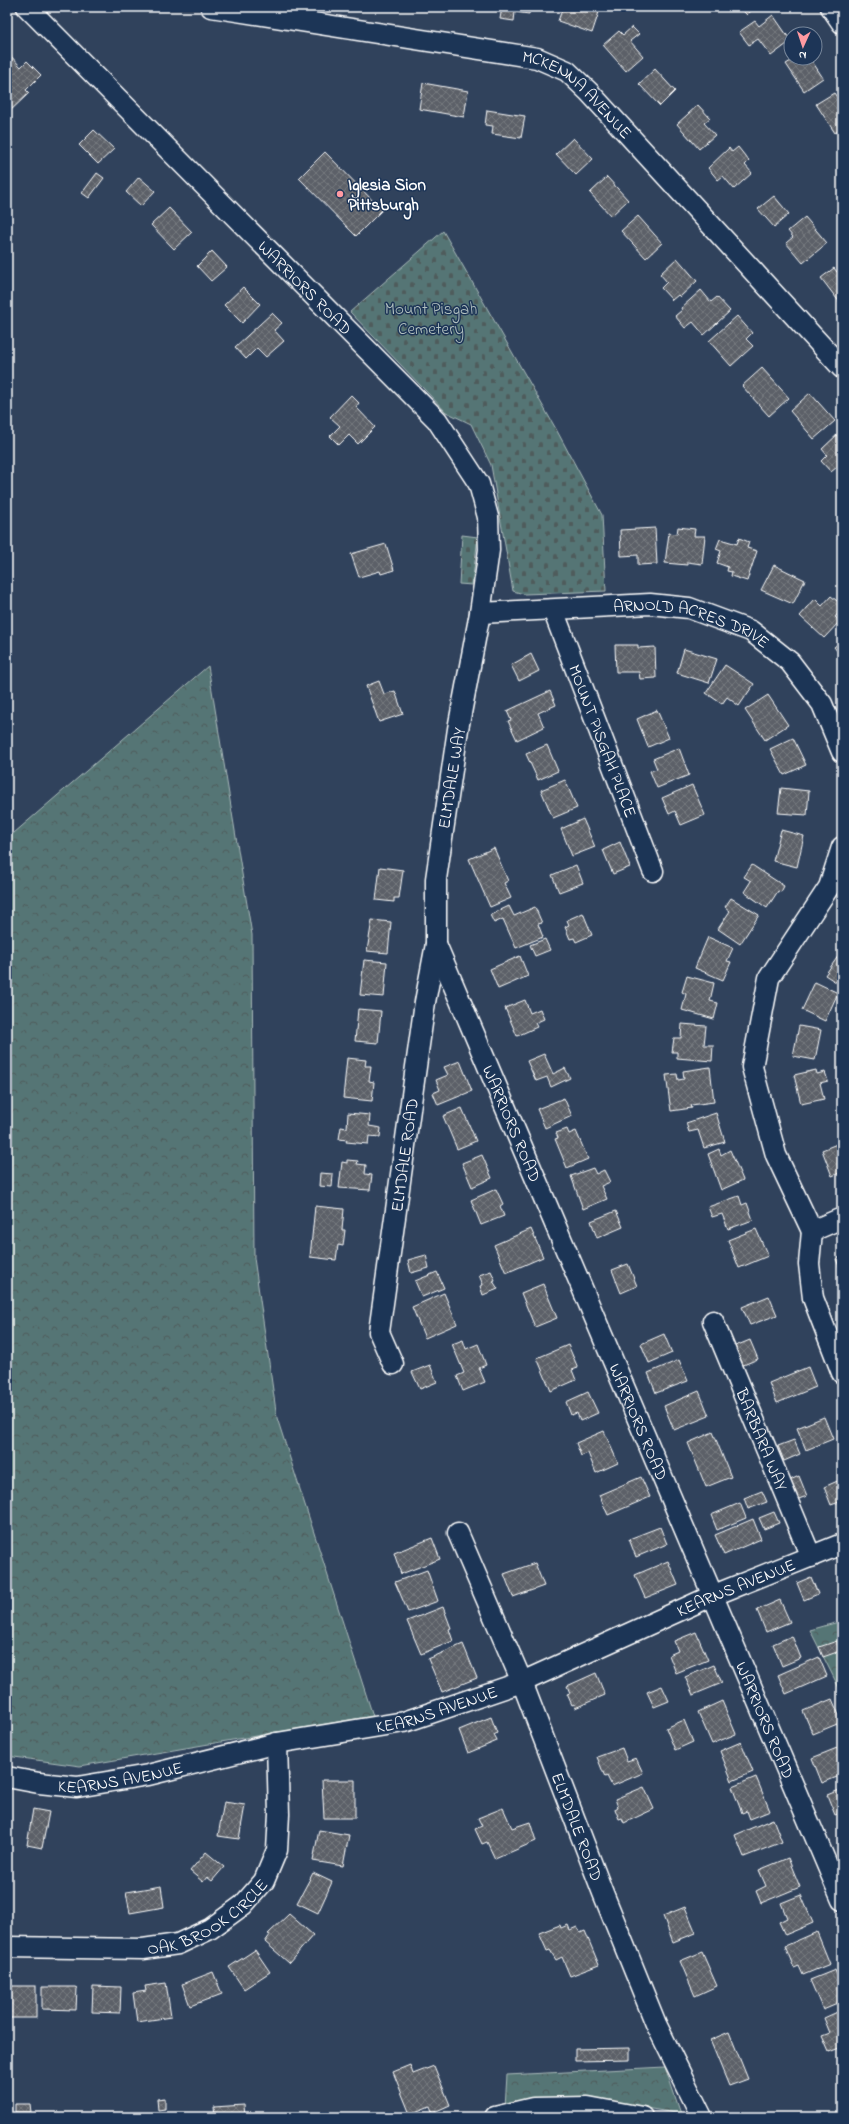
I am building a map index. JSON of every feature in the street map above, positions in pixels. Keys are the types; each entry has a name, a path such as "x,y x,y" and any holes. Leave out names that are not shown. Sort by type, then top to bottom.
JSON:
{"street":[{"name":"WARRIORS ROAD","path":"27,7 437,420 479,484 488,517 489,550 480,613"},
{"name":"MCKENNA AVENUE","path":"211,7 537,58 567,71 594,98 842,368"},
{"path":"831,7 842,23"},
{"name":"ARNOLD ACRES DRIVE","path":"480,613 650,604 689,608 751,631 790,662 822,704 842,752"},
{"name":"MOUNT PISGAH PLACE","path":"553,610 653,871"},
{"name":"ELMDALE WAY","path":"436,944 436,879 458,729 480,613"},
{"path":"842,847 829,887 769,978 752,1067 776,1155 812,1231 809,1264 813,1298 842,1373"},
{"name":"WARRIORS ROAD","path":"436,944 714,1595 842,1900"},
{"name":"ELMDALE ROAD","path":"393,1364 379,1332 425,1002 436,944"},
{"path":"812,1231 842,1218"},
{"name":"BARBARA WAY","path":"713,1321 811,1557"},
{"name":"ELMDALE ROAD","path":"458,1533 522,1682 603,1893 656,2024 702,2117"},
{"name":"KEARNS AVENUE","path":"7,1777 39,1783 77,1787 148,1775 278,1743 404,1722 522,1682 714,1595 842,1544"},
{"name":"OAK BROOK CIRCLE","path":"7,1947 143,1949 178,1944 210,1929 243,1905 264,1882 277,1850 279,1814 278,1743"},
{"path":"495,2117 534,2108 588,2107 642,2117"}],"green space":[{"name":"Mount Pisgah Cemetery","path":"443,231 556,429 602,515 606,591 524,594 513,591 491,465 471,424 446,412 350,312"},
{"path":"462,535 478,537 472,585 459,584"},
{"path":"208,666 252,935 254,1258 277,1418 373,1716 80,1766 7,1756 7,839"},
{"path":"842,1621 842,1694 810,1630"},
{"path":"665,2067 681,2114 587,2098 505,2107 507,2075"}],"building":[{"path":"502,7 530,7 529,14 515,12 514,21 500,19"},
{"path":"563,7 583,7 599,12 592,33 558,21"},
{"path":"739,7 755,7 747,15"},
{"path":"773,15 783,29 783,47 771,56 758,39 749,45 739,32 755,21 759,26"},
{"path":"632,27 639,34 630,41 643,56 626,71 603,45 619,31 623,35"},
{"path":"7,52 21,67 27,61 41,75 26,90 29,93 7,114"},
{"path":"787,66 815,66 823,78 804,91"},
{"path":"655,69 675,91 660,106 639,84"},
{"path":"423,83 468,91 464,117 419,109"},
{"path":"834,93 842,104 842,129 835,133 816,104"},
{"path":"698,105 710,118 704,123 715,135 699,149 677,124"},
{"path":"487,110 525,116 521,138 492,134 493,126 485,125"},
{"path":"94,130 114,149 98,164 79,145"},
{"path":"573,138 593,159 576,175 556,154"},
{"path":"738,147 749,161 745,165 752,173 734,189 723,176 718,180 708,168 729,148 732,152"},
{"name":"Iglesia Sion Pittsburgh","path":"325,152 382,210 356,236 299,178"},
{"path":"97,173 104,178 89,198 82,193"},
{"path":"139,177 155,191 141,206 126,192"},
{"path":"607,177 628,200 611,216 590,193"},
{"path":"774,196 789,214 774,227 758,209"},
{"path":"169,208 192,232 174,249 151,225"},
{"path":"638,216 662,243 646,258 621,231"},
{"path":"805,217 827,243 803,263 786,243 793,237 788,231"},
{"path":"212,251 227,267 211,281 197,266"},
{"path":"677,258 697,281 680,297 678,295 672,300 661,288 667,282 660,274"},
{"path":"834,268 837,272 840,270 842,272 842,302 840,303 821,278"},
{"path":"243,287 260,304 242,323 224,305"},
{"path":"701,290 711,302 717,297 730,311 704,335 693,322 685,328 675,316 682,310 681,308"},
{"path":"272,313 282,323 274,330 284,341 266,357 257,348 246,359 235,347"},
{"path":"737,316 752,333 746,339 753,346 731,366 709,341"},
{"path":"762,368 789,398 769,416 742,386"},
{"path":"810,393 835,421 814,439 790,411"},
{"path":"351,395 359,403 356,407 375,427 358,444 349,435 339,445 330,436 340,426 330,417"},
{"path":"840,432 842,435 842,472 837,467 831,472 821,461 827,455 822,449"},
{"path":"678,527 695,529 694,536 705,536 702,564 687,562 687,565 665,563 669,533 677,534"},
{"path":"655,528 657,564 638,565 638,555 621,556 620,530"},
{"path":"739,538 749,542 747,548 757,551 747,581 731,576 732,572 727,571 728,567 717,563 721,551 716,549 720,539 737,544"},
{"path":"386,544 394,570 381,574 380,571 359,577 351,554"},
{"path":"774,565 805,580 793,604 761,590"},
{"path":"831,596 842,605 842,609 835,617 840,621 824,638 800,616 815,599 822,606"},
{"path":"842,641 842,657 834,647"},
{"path":"615,645 638,645 638,648 655,647 656,678 640,679 639,672 616,672"},
{"path":"684,649 717,659 709,683 677,673"},
{"path":"531,654 539,671 519,681 511,665"},
{"path":"725,665 754,684 739,706 727,697 722,704 706,693"},
{"path":"379,681 384,694 395,691 403,714 379,722 366,686"},
{"path":"550,691 556,705 538,713 544,727 517,740 508,721 511,720 507,711"},
{"path":"768,695 788,725 765,740 745,710"},
{"path":"657,710 669,738 648,747 637,719"},
{"path":"793,738 806,765 784,775 770,749"},
{"path":"547,745 558,771 538,780 526,754"},
{"path":"679,748 689,775 657,788 650,771 657,769 653,759"},
{"path":"565,780 577,808 553,818 541,790"},
{"path":"692,785 705,815 681,825 675,811 669,814 662,798"},
{"path":"781,788 809,791 807,815 778,813"},
{"path":"583,819 595,847 572,856 561,829"},
{"path":"781,830 804,836 797,867 773,861"},
{"path":"620,842 630,867 613,874 603,850"},
{"path":"494,848 508,881 504,883 511,898 490,907 469,859"},
{"path":"576,865 583,883 559,892 552,875"},
{"path":"752,865 784,886 781,892 778,891 767,908 744,892 751,881 744,877"},
{"path":"380,867 403,870 399,898 394,898 394,902 376,900"},
{"path":"731,898 759,915 740,944 718,929 730,911 725,907"},
{"path":"509,906 514,916 535,907 542,923 538,924 543,937 516,948 503,919 494,923 490,915"},
{"path":"583,913 592,935 576,942 574,938 570,939 565,927 569,925 567,920"},
{"path":"372,920 391,922 388,953 367,951"},
{"path":"708,937 733,948 727,961 731,962 723,980 695,968"},
{"path":"545,939 550,950 535,956 530,945"},
{"path":"841,952 842,953 842,986 825,975"},
{"path":"520,956 528,976 498,989 490,969"},
{"path":"364,960 387,962 384,997 360,995"},
{"path":"687,976 714,983 710,1001 718,1003 714,1019 682,1010 686,994 682,992"},
{"path":"815,982 838,993 825,1021 802,1010"},
{"path":"525,1000 530,1013 540,1009 544,1019 535,1023 537,1027 517,1036 505,1008"},
{"path":"358,1009 381,1011 378,1043 355,1041"},
{"path":"682,1024 706,1026 704,1045 713,1045 712,1061 677,1058 677,1052 672,1052 674,1038 681,1038"},
{"path":"799,1026 821,1030 815,1060 793,1056"},
{"path":"544,1054 553,1074 565,1068 570,1078 551,1087 547,1077 536,1081 527,1061"},
{"path":"347,1058 366,1060 365,1066 371,1066 369,1081 374,1082 372,1101 343,1098"},
{"path":"460,1061 472,1091 438,1105 433,1093 440,1090 436,1080 448,1075 444,1067"},
{"path":"710,1067 714,1102 691,1105 692,1108 671,1111 666,1075 677,1074 678,1080 684,1079 683,1071"},
{"path":"816,1070 817,1074 825,1072 828,1081 820,1083 824,1099 801,1104 794,1075"},
{"path":"564,1098 572,1116 545,1128 537,1109"},
{"path":"462,1108 476,1141 457,1149 443,1116"},
{"path":"348,1113 370,1115 369,1126 381,1128 380,1137 369,1136 368,1144 346,1142 347,1140 339,1139 341,1127 347,1128"},
{"path":"716,1113 725,1142 704,1148 698,1130 689,1132 686,1123"},
{"path":"567,1129 569,1134 576,1131 588,1159 567,1168 555,1139 558,1138 556,1133"},
{"path":"842,1142 842,1172 832,1176 822,1150"},
{"path":"719,1149 721,1155 730,1150 743,1180 721,1190 708,1154"},
{"path":"482,1155 492,1178 472,1187 462,1163"},
{"path":"347,1160 358,1161 357,1164 366,1165 365,1174 372,1175 370,1190 339,1188 342,1162 347,1163"},
{"path":"593,1168 596,1174 604,1170 610,1182 601,1186 607,1199 583,1209 571,1176"},
{"path":"320,1173 333,1174 332,1187 319,1186"},
{"path":"496,1189 503,1204 500,1206 504,1216 481,1225 471,1200"},
{"path":"739,1196 742,1205 747,1203 753,1220 728,1229 722,1214 712,1217 708,1207"},
{"path":"315,1206 344,1209 342,1230 345,1230 343,1246 338,1245 336,1260 310,1257"},
{"path":"616,1211 623,1227 597,1238 591,1221"},
{"path":"531,1229 543,1257 506,1273 494,1245"},
{"path":"756,1229 768,1256 739,1268 728,1240"},
{"path":"426,1255 429,1268 411,1273 408,1260"},
{"path":"842,1256 842,1274 836,1259"},
{"path":"628,1264 637,1286 621,1293 612,1270"},
{"path":"491,1271 495,1280 493,1281 498,1289 483,1295 480,1286 483,1285 479,1275"},
{"path":"437,1272 444,1288 422,1297 415,1281"},
{"path":"543,1284 557,1318 535,1327 521,1293"},
{"path":"444,1293 457,1324 425,1338 412,1307"},
{"path":"769,1296 777,1315 750,1325 742,1307"},
{"path":"664,1334 672,1353 649,1363 641,1344"},
{"path":"463,1340 466,1349 478,1344 486,1365 479,1368 485,1382 463,1391 457,1376 464,1373 452,1344"},
{"path":"750,1340 758,1359 741,1366 733,1347"},
{"path":"568,1345 578,1368 572,1370 576,1380 551,1391 537,1358"},
{"path":"679,1360 688,1381 656,1393 648,1373"},
{"path":"430,1365 437,1382 420,1389 412,1372"},
{"path":"808,1367 816,1387 777,1403 769,1383"},
{"path":"699,1391 709,1416 674,1430 664,1406"},
{"path":"588,1392 598,1413 580,1421 577,1413 571,1415 566,1402"},
{"path":"824,1417 833,1439 806,1450 797,1428"},
{"path":"604,1431 618,1463 596,1473 588,1453 581,1456 576,1443"},
{"path":"713,1432 731,1477 706,1487 688,1443"},
{"path":"794,1440 800,1454 784,1461 778,1446"},
{"path":"799,1476 807,1496 796,1500 788,1481"},
{"path":"641,1477 650,1497 608,1515 599,1495"},
{"path":"842,1479 842,1501 831,1505 824,1487"},
{"path":"762,1491 767,1502 748,1509 744,1498"},
{"path":"740,1503 746,1518 717,1530 711,1515"},
{"path":"774,1512 779,1523 764,1529 759,1518"},
{"path":"753,1519 761,1539 724,1555 715,1535"},
{"path":"660,1527 667,1544 636,1557 629,1539"},
{"path":"432,1538 440,1559 401,1574 394,1553"},
{"path":"668,1561 678,1585 645,1598 635,1575"},
{"path":"535,1563 544,1586 513,1597 504,1574"},
{"path":"427,1570 438,1601 408,1612 395,1582"},
{"path":"811,1577 818,1594 804,1600 797,1583"},
{"path":"780,1600 790,1622 766,1632 757,1610"},
{"path":"443,1607 451,1628 449,1629 453,1641 421,1654 407,1621"},
{"path":"696,1632 708,1660 676,1673 669,1655 678,1651 674,1641"},
{"path":"792,1636 801,1658 782,1666 773,1644"},
{"path":"837,1641 840,1651 823,1657 819,1647"},
{"path":"463,1644 477,1678 442,1692 428,1659"},
{"path":"819,1657 827,1676 786,1694 778,1675"},
{"path":"714,1665 722,1683 693,1695 685,1677"},
{"path":"596,1673 605,1695 575,1708 567,1694 570,1693 567,1686"},
{"path":"662,1686 669,1701 654,1707 647,1692"},
{"path":"832,1699 842,1722 813,1734 803,1711"},
{"path":"722,1701 736,1734 712,1744 698,1712"},
{"path":"491,1717 497,1733 494,1735 497,1741 468,1753 459,1730"},
{"path":"684,1720 693,1742 675,1750 666,1728"},
{"path":"741,1742 753,1772 732,1781 720,1751"},
{"path":"842,1746 842,1775 822,1783 812,1758"},
{"path":"622,1748 627,1761 636,1758 643,1773 612,1786 607,1776 605,1777 597,1757"},
{"path":"756,1777 770,1811 750,1819 747,1811 742,1813 732,1787"},
{"path":"322,1780 355,1780 355,1818 324,1818"},
{"path":"644,1787 654,1809 624,1823 622,1818 619,1819 615,1809 618,1807 615,1799"},
{"path":"842,1789 842,1812 835,1815 827,1795"},
{"path":"224,1802 245,1805 239,1839 218,1836"},
{"path":"503,1808 512,1828 530,1822 536,1841 495,1859 487,1842 482,1844 475,1829 482,1826 478,1818"},
{"path":"33,1809 49,1812 42,1848 27,1845"},
{"path":"773,1819 782,1842 744,1857 735,1835"},
{"path":"319,1830 349,1835 343,1866 313,1861"},
{"path":"206,1852 224,1867 212,1881 207,1877 203,1882 190,1871"},
{"path":"788,1858 800,1887 761,1903 756,1891 766,1886 759,1870"},
{"path":"313,1873 332,1882 318,1913 297,1903"},
{"path":"161,1886 164,1907 130,1913 126,1892"},
{"path":"801,1895 813,1923 785,1935 779,1922 787,1918 781,1903"},
{"path":"685,1907 696,1933 673,1942 663,1916"},
{"path":"289,1914 313,1935 289,1963 265,1942 270,1935 268,1934"},
{"path":"560,1925 561,1928 568,1925 570,1930 577,1927 580,1933 585,1931 599,1965 570,1976 562,1957 556,1960 550,1950 547,1951 539,1933"},
{"path":"817,1932 830,1964 803,1975 799,1966 794,1968 785,1946"},
{"path":"255,1950 270,1972 244,1989 229,1967"},
{"path":"702,1952 717,1986 695,1996 680,1961"},
{"path":"835,1970 842,1987 842,2002 823,2010 810,1980"},
{"path":"213,1972 222,1994 190,2006 182,1984"},
{"path":"166,1983 171,2017 137,2022 133,1993 146,1991 145,1986"},
{"path":"7,1986 36,1986 36,2018 7,2018"},
{"path":"93,1986 121,1987 120,2013 92,2012"},
{"path":"42,1987 77,1988 76,2010 42,2009"},
{"path":"842,2010 842,2047 829,2052 822,2036 830,2033 824,2018"},
{"path":"729,2032 748,2079 729,2086 710,2040"},
{"path":"630,2048 630,2060 575,2061 575,2049"},
{"path":"410,2065 413,2074 434,2066 450,2105 432,2113 430,2106 410,2114 393,2072"},
{"path":"165,2098 165,2109 158,2110 157,2099"},
{"path":"15,2104 30,2104 31,2112 15,2112"},
{"path":"244,2105 245,2117 215,2117 214,2107"}],"place":[{"name":"Iglesia Sion Pittsburgh","path":"340,194"}]}
